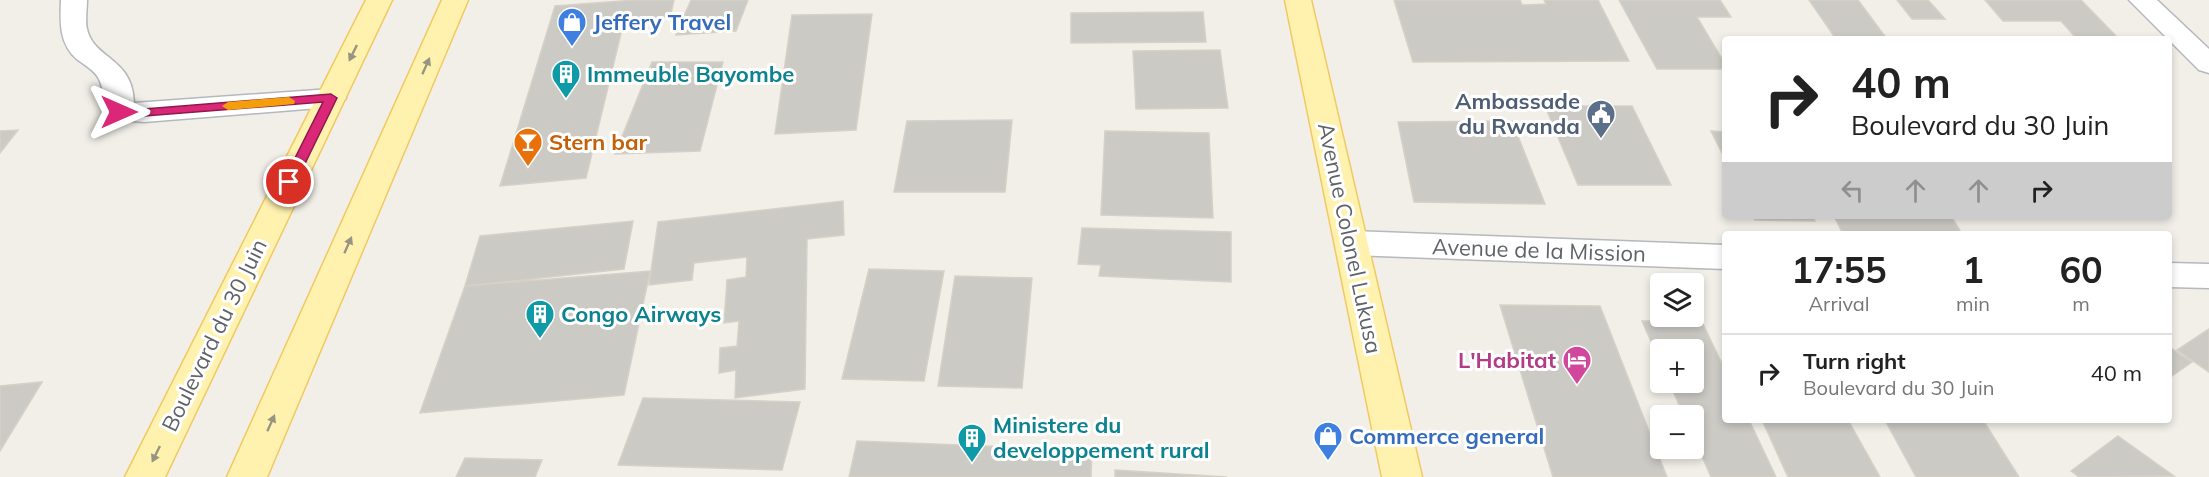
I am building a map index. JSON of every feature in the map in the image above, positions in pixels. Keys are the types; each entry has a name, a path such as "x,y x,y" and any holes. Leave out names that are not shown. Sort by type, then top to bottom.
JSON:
{"main road":[{"name":"Boulevard du 30 Juin","path":"145,477 379,0"},
{"path":"247,477 455,0"},
{"name":"Avenue Colonel Lukusa","path":"1298,0 1402,477"}],"street":[{"path":"74,0 73,29 84,51 110,71 119,92 119,112 331,98"},
{"path":"2142,0 2209,64"},
{"name":"Avenue de la Mission","path":"1352,243 1722,257"},
{"path":"2172,274 2209,276"}],"building":[{"name":"Immeuble Bayombe","path":"635,0 674,0 670,18 624,21 586,178 500,186 555,6"},
{"path":"691,0 748,0 736,31 676,35"},
{"path":"1394,0 1520,0 1522,5 1546,4 1544,0 1598,0 1629,61 1413,62"},
{"path":"1619,0 1720,0 1731,17 1697,17 1722,59 1722,69 1657,69"},
{"path":"1809,0 1858,0 1885,36 1834,36"},
{"path":"1897,0 1928,0 1945,19 1912,19"},
{"path":"1985,0 2081,0 2116,36 2074,36 2061,21 2003,21"},
{"path":"1203,12 1206,42 1071,43 1071,13"},
{"path":"872,14 856,130 775,134 792,15"},
{"path":"1220,50 1228,108 1136,109 1133,51"},
{"path":"652,62 723,62 700,151 615,154"},
{"path":"1545,106 1632,106 1671,185 1578,185"},
{"path":"1012,120 1005,192 894,192 907,121"},
{"path":"1512,121 1545,204 1414,202 1398,122"},
{"path":"18,130 0,153 0,131"},
{"path":"1105,131 1209,133 1213,218 1101,215"},
{"path":"1711,131 1722,132 1722,153"},
{"path":"843,201 844,235 807,239 805,389 735,398 736,370 719,373 720,348 737,346 739,321 724,323 727,280 746,277 747,257 694,263 692,280 649,285 658,222"},
{"path":"1814,219 1815,221 1755,220"},
{"path":"1836,219 1953,219 1960,231 1842,231"},
{"path":"633,221 624,269 465,286 480,236"},
{"path":"1082,228 1231,232 1231,282 1099,276 1101,265 1078,264"},
{"path":"869,269 944,271 924,381 842,379"},
{"name":"Congo Airways","path":"650,271 624,395 420,413 465,286"},
{"path":"955,276 1032,278 1022,388 938,386"},
{"path":"1500,305 1600,306 1650,434 1650,459 1660,459 1667,477 1553,477"},
{"path":"1642,321 1650,321 1650,327 1704,326 1722,364 1722,423 1750,423 1776,477 1711,477 1703,459 1704,405 1679,405 1674,393 1704,393 1704,339 1650,339"},
{"path":"2209,329 2209,372 2177,350"},
{"path":"2172,349 2192,362 2172,376"},
{"path":"42,382 0,451 0,386"},
{"path":"643,398 800,402 782,470 618,465"},
{"path":"1763,423 1850,423 1880,477 1788,477"},
{"path":"1887,423 1985,423 2019,477 1916,477"},
{"path":"2118,436 2174,476 2079,477 2071,471"},
{"name":"Ministere du developpement rural","path":"857,441 1092,450 1091,477 849,477"},
{"path":"465,458 542,460 535,477 456,477"},
{"path":"1115,470 1227,477 1115,477"}],"slow traffic":[{"path":"228,106 289,101"}],"place":[{"name":"Jeffery Travel","path":"572,48"},
{"name":"Immeuble Bayombe","path":"566,100"},
{"name":"Ambassade du Rwanda","path":"1601,140"},
{"name":"Stern bar","path":"528,168"},
{"name":"Congo Airways","path":"540,340"},
{"name":"L'Habitat","path":"1577,386"},
{"name":"Commerce general","path":"1328,462"},
{"name":"Ministere du developpement rural","path":"972,464"}],"route":[{"path":"119,112 331,98 289,182"}]}
